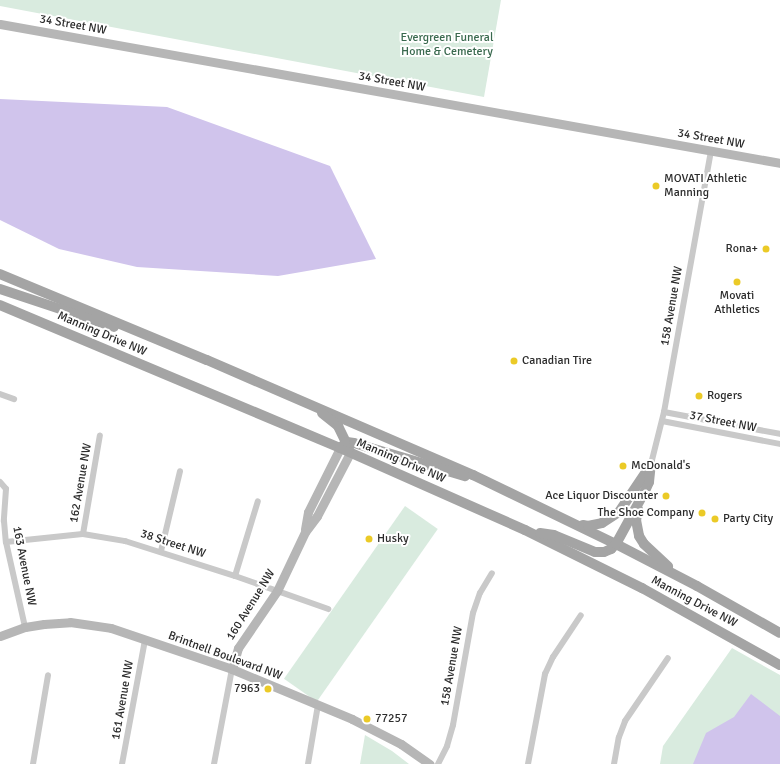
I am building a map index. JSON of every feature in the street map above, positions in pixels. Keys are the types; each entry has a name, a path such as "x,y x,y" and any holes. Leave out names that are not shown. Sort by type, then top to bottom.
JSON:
{"main road":[{"name":"Manning Drive NW","path":"0,274 473,475 616,544 680,577 780,633"},
{"path":"0,289 102,324 145,335"},
{"name":"Manning Drive NW","path":"0,305 344,446 462,477 473,475"},
{"path":"0,313 35,320"},
{"path":"315,407 338,426 344,446 350,453"},
{"name":"Manning Drive NW","path":"350,453 525,530 642,588 780,665"},
{"path":"525,530 554,535 595,552 604,552 616,544 640,502 649,482 651,464"},
{"path":"575,523 588,526 612,519 626,504 651,464"},
{"path":"640,502 636,520 639,536 644,544 680,577"}],"street":[{"name":"34 Street NW","path":"0,24 780,163"},
{"name":"158 Avenue NW","path":"651,464 664,412 711,151"},
{"path":"0,394 14,399"},
{"name":"37 Street NW","path":"664,412 780,434"},
{"name":"37 Street NW","path":"662,421 780,444"},
{"name":"162 Avenue NW","path":"83,534 100,434"},
{"name":"160 Avenue NW","path":"305,532 308,512 344,446"},
{"name":"160 Avenue NW","path":"214,764 232,669 238,648 277,591 305,532 317,516 350,453"},
{"path":"161,551 180,471"},
{"name":"163 Avenue NW","path":"3,484 7,494 4,521 6,542 25,627"},
{"path":"235,576 258,501"},
{"name":"38 Street NW","path":"6,542 83,534 125,541 161,551 328,609"},
{"name":"158 Avenue NW","path":"438,764 447,746 453,725 473,613 480,593 492,573"},
{"path":"528,764 545,674 553,657 581,615"},
{"name":"Brintnell Boulevard NW","path":"0,636 25,627 59,623 83,624 111,628 232,669 318,705 376,730 430,764"},
{"name":"161 Avenue NW","path":"122,764 145,640"},
{"path":"614,764 619,736 625,721 668,658"},
{"path":"33,764 48,675"},
{"path":"308,764 318,705"}],"green space":[{"name":"Evergreen Funeral Home & Cemetery","path":"0,0 501,0 484,97 0,6"},
{"path":"405,506 438,529 317,702 284,679"},
{"path":"732,648 780,675 780,764 660,764 663,746"},
{"path":"365,735 392,751 409,764 360,764"}],"shaded area":[{"path":"0,99 167,107 330,166 376,259 278,276 137,267 59,249 0,220"},
{"path":"751,694 780,716 780,764 693,764 706,733 734,717"}],"place":[{"name":"MOVATI Athletic Manning","path":"656,186"},
{"name":"Rona+","path":"766,249"},
{"name":"Movati Athletics","path":"737,282"},
{"name":"Canadian Tire","path":"514,361"},
{"name":"Rogers","path":"699,396"},
{"name":"McDonald's","path":"623,466"},
{"name":"Ace Liquor Discounter","path":"666,496"},
{"name":"The Shoe Company","path":"702,513"},
{"name":"Party City","path":"715,519"},
{"name":"Husky","path":"369,539"},
{"name":"7963","path":"268,689"},
{"name":"77257","path":"367,719"}]}
